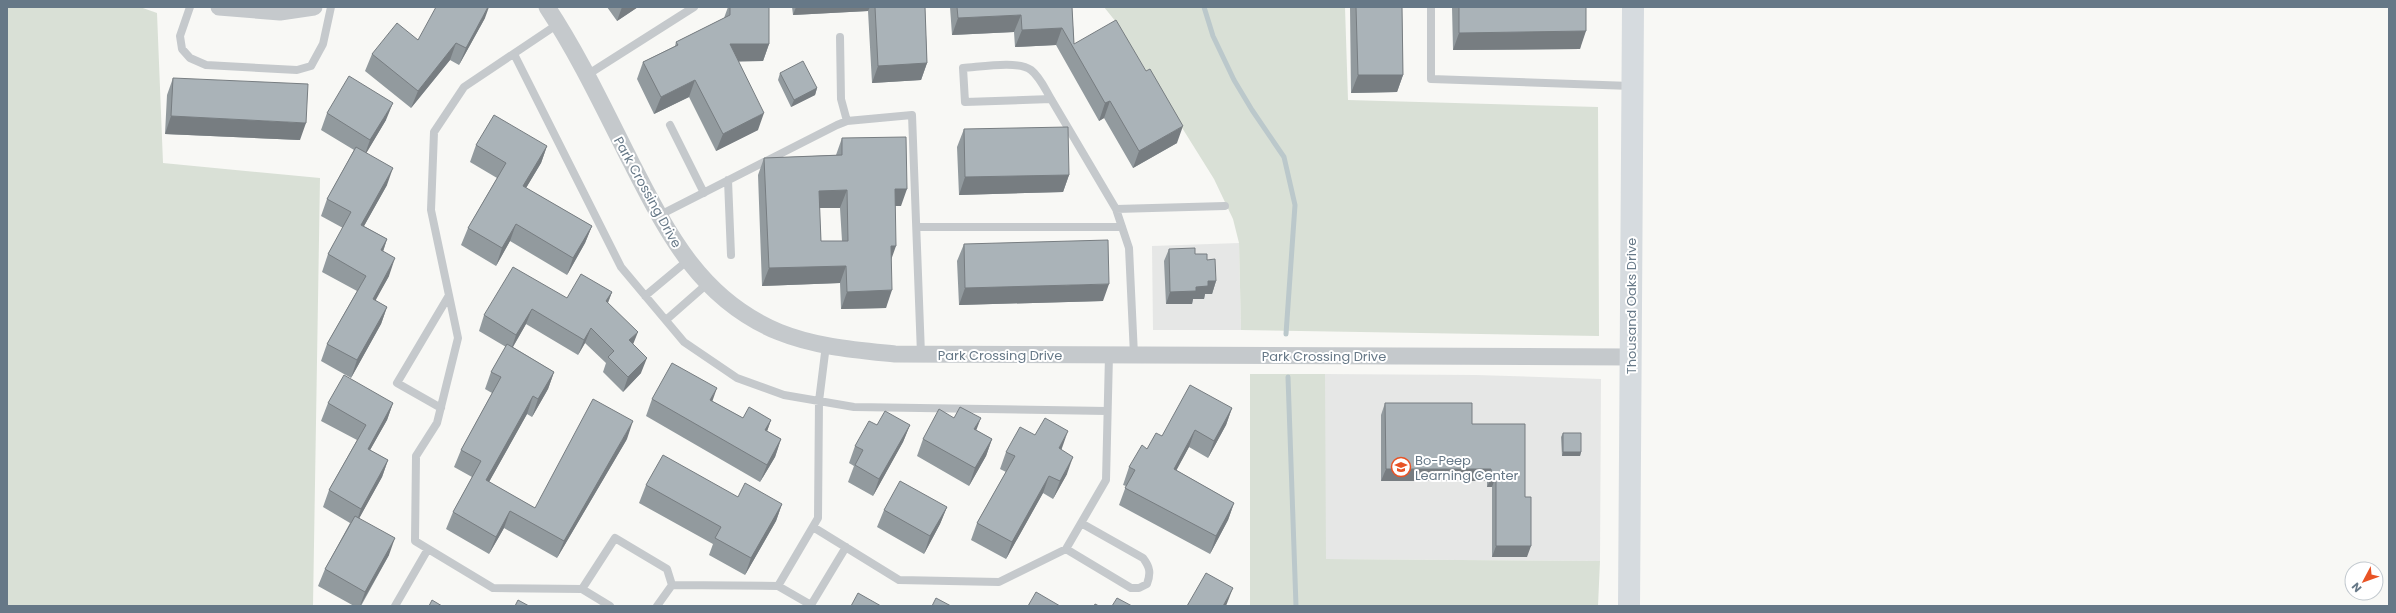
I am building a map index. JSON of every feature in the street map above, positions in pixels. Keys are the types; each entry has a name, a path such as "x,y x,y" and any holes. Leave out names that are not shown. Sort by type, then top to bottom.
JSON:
{"main road":[{"name":"Thousand Oaks Drive","path":"1629,606 1632,7"}],"street":[{"path":"219,7 280,12 314,7"},
{"name":"Park Crossing Drive","path":"547,7 586,75 658,216 687,261 707,284 738,309 758,322 801,340 826,345 895,354 1630,357"}],"lane":[{"path":"190,7 180,36 182,49 190,58 206,65 297,70 312,66 323,44 331,7"},
{"path":"586,75 694,7"},
{"path":"1431,7 1431,79 1632,86"},
{"path":"558,24 464,87 434,132 431,210 448,297 458,338 437,423 416,456 415,541 493,588 582,589 610,606"},
{"path":"840,37 841,100 847,121"},
{"path":"514,54 622,267 684,342 737,378 784,395 854,407 1107,411"},
{"path":"1051,99 966,102 963,68 1013,65 1031,70 1041,81 1116,208 1129,248 1134,355"},
{"path":"658,216 847,121 912,115 921,354"},
{"path":"670,125 704,193"},
{"path":"728,180 731,255"},
{"path":"1116,208 1225,206"},
{"path":"916,227 1122,227"},
{"path":"645,296 687,261"},
{"path":"666,320 707,284"},
{"path":"441,408 397,383 448,297"},
{"path":"778,586 818,518 819,401 826,345"},
{"path":"813,527 899,580 999,582 1066,549 1106,480 1109,355"},
{"path":"1066,549 1131,588 1139,588 1147,584 1150,575 1148,565 1143,558 1081,522"},
{"path":"582,589 615,538 667,569 672,585"},
{"path":"672,585 778,586 811,605 846,547"},
{"path":"395,606 428,549"},
{"path":"657,606 672,585"}],"shaded area":[{"path":"7,7 140,7 157,13 163,163 320,178 313,606 7,606"},
{"path":"1104,7 1345,7 1348,100 1598,107 1599,336 1241,330 1239,243 1233,219 1214,179 1116,22"},
{"path":"1239,243 1241,330 1153,330 1152,246"},
{"path":"1250,374 1325,374 1326,559 1600,561 1598,606 1250,606"},
{"path":"1325,374 1476,375 1601,379 1600,561 1325,559"}],"building":[{"path":"436,7 488,7 466,48 456,43 418,91 372,54 397,23 418,40"},
{"path":"730,7 769,7 769,44 730,44 764,113 723,134 695,80 661,97 643,62 678,45 676,42 730,15"},
{"path":"875,7 925,7 927,63 878,66"},
{"path":"957,7 1072,7 1074,44 1116,20 1146,71 1150,69 1183,126 1139,151 1110,101 1105,103 1062,28 1022,30 1021,15 958,18"},
{"path":"1356,7 1402,7 1403,75 1358,75"},
{"path":"1459,7 1586,7 1586,31 1459,33"},
{"path":"803,61 817,88 794,100 780,73"},
{"path":"349,76 393,103 370,140 327,113"},
{"path":"173,78 308,84 306,123 171,116"},
{"path":"494,115 547,146 523,186 592,226 573,258 516,224 502,248 468,228 506,163 476,145"},
{"path":"1068,127 1069,175 965,177 964,129"},
{"path":"906,137 907,189 895,189 896,246 891,246 892,290 847,292 846,266 769,268 764,158 842,155 842,138","holes":["847,190 848,241 821,241 819,191"]},
{"path":"356,147 393,168 361,225 387,239 381,250 395,258 373,299 387,307 357,360 327,344 366,276 328,254 351,212 327,199"},
{"path":"1108,240 1109,284 965,288 964,244"},
{"path":"1195,248 1195,254 1207,254 1207,260 1215,259 1216,281 1208,281 1208,286 1196,287 1196,291 1170,292 1169,249"},
{"path":"513,267 567,298 581,274 612,292 606,301 638,332 629,340 647,358 628,377 608,357 614,351 591,328 584,340 532,309 516,335 484,315"},
{"path":"507,344 554,372 538,399 533,396 486,480 535,508 593,399 633,421 564,541 510,511 496,537 453,512 481,461 461,450 501,377 491,372"},
{"path":"672,363 717,388 710,400 743,418 749,407 771,420 765,430 781,439 767,465 652,399"},
{"path":"344,375 393,403 368,449 388,460 361,509 329,490 366,425 328,403"},
{"path":"1190,385 1232,408 1214,441 1195,430 1174,469 1234,503 1216,536 1125,488 1135,470 1129,467 1142,445 1147,449 1156,433 1162,436"},
{"path":"1385,403 1472,403 1472,424 1525,424 1525,497 1531,497 1531,546 1496,546 1496,476 1492,476 1491,469 1386,469"},
{"path":"960,407 981,418 974,429 992,439 975,468 923,439 939,409 954,418"},
{"path":"885,411 910,425 879,479 855,465 863,450 855,446 869,421 877,425"},
{"path":"1045,418 1068,431 1059,448 1073,457 1060,481 1049,476 1012,542 977,523 1015,456 1006,452 1020,427 1035,435"},
{"path":"1563,433 1581,433 1581,452 1563,452"},
{"path":"663,455 738,497 745,483 782,504 751,558 715,538 721,527 646,485"},
{"path":"900,481 947,507 930,536 884,510"},
{"path":"355,516 395,538 365,592 325,569"},
{"path":"1206,573 1233,588 1223,606 1187,606"},
{"path":"1036,592 1060,606 1028,606"},
{"path":"858,593 881,606 851,606"},
{"path":"936,598 951,606 932,606"},
{"path":"1117,598 1132,606 1112,606"},
{"path":"432,600 442,606 429,606"},
{"path":"518,600 529,606 515,606"}],"waterway":[{"path":"1204,7 1213,36 1234,80 1252,110 1284,157 1295,205 1286,334"},
{"path":"1288,377 1296,606"}],"place":[{"name":"Bo-Peep Learning Center","path":"1401,467"}]}
